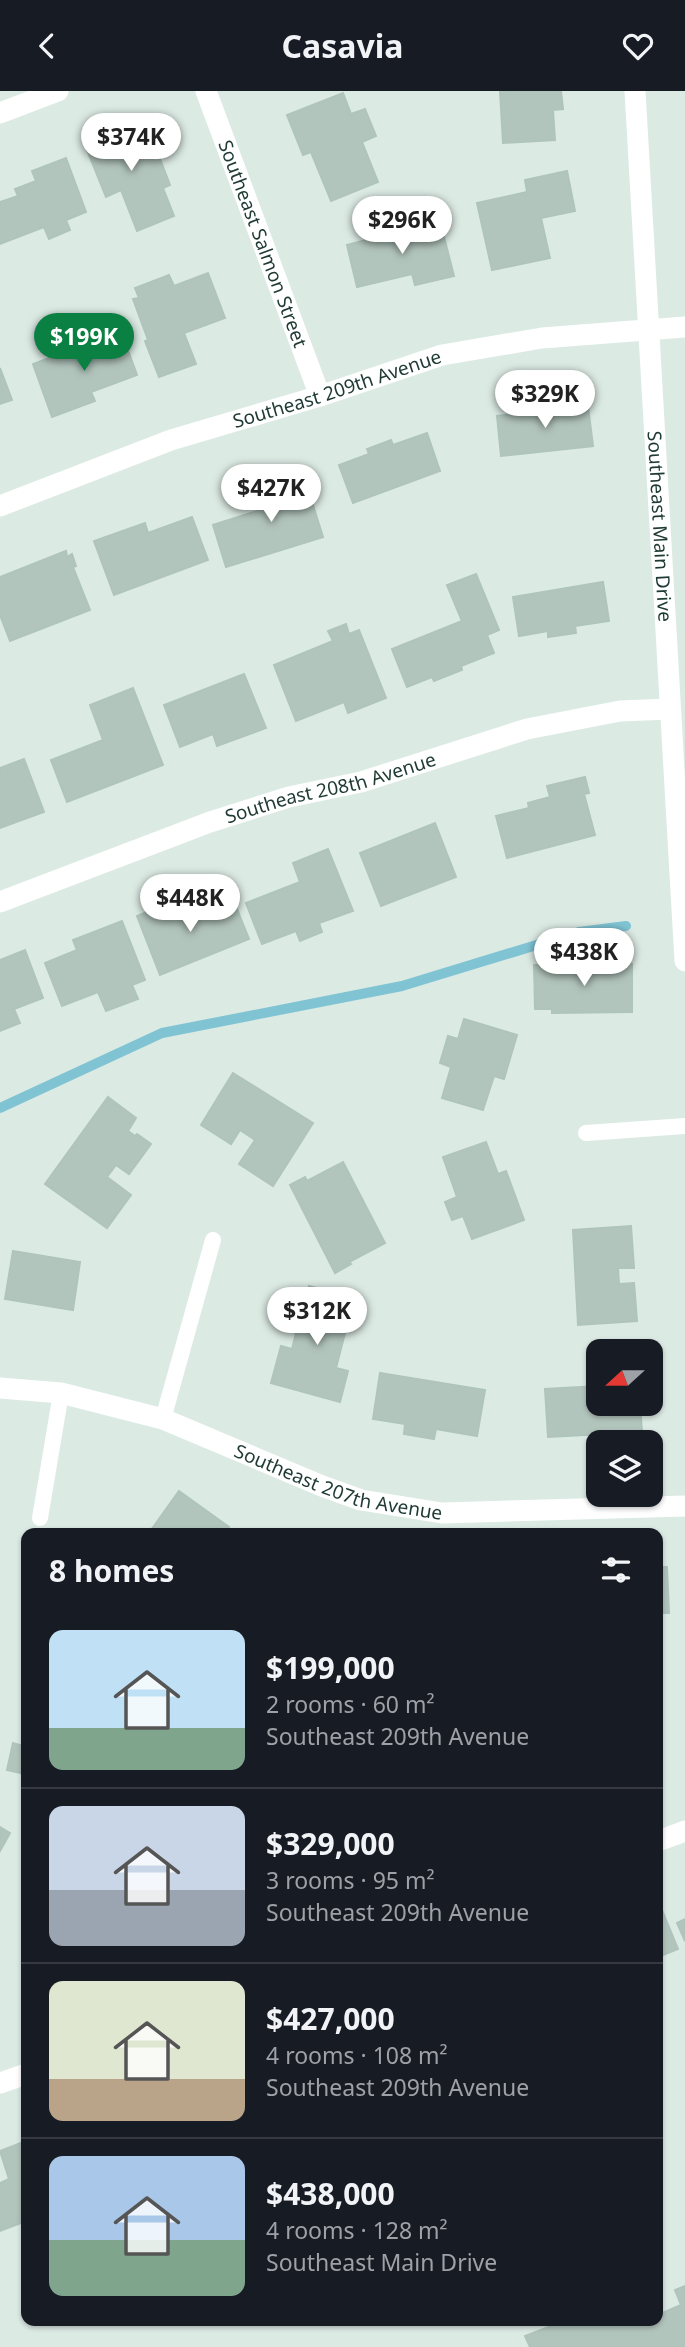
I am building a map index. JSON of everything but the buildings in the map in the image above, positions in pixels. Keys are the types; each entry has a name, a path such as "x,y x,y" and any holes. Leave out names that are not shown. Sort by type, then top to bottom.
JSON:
{"street":[{"path":"0,113 58,91"},
{"name":"Southeast Salmon Street","path":"206,91 320,396"},
{"name":"Southeast Main Drive","path":"635,91 685,961"},
{"name":"Southeast 209th Avenue","path":"0,506 171,440 320,396 442,355 542,338 685,327"},
{"name":"Southeast 208th Avenue","path":"0,902 210,822 289,797 361,782 527,729 620,711 670,709"},
{"name":"Southeast 207th Avenue","path":"0,1388 61,1394 163,1419 361,1500 442,1513 685,1506"},
{"path":"663,1839 685,1831"},
{"path":"0,2083 21,2076"}],"lane":[{"path":"586,1133 685,1126"},
{"path":"163,1419 213,1240"},
{"path":"40,1518 61,1394"}],"waterway":[{"path":"0,1108 162,1033 402,986 579,932 626,926"}]}
